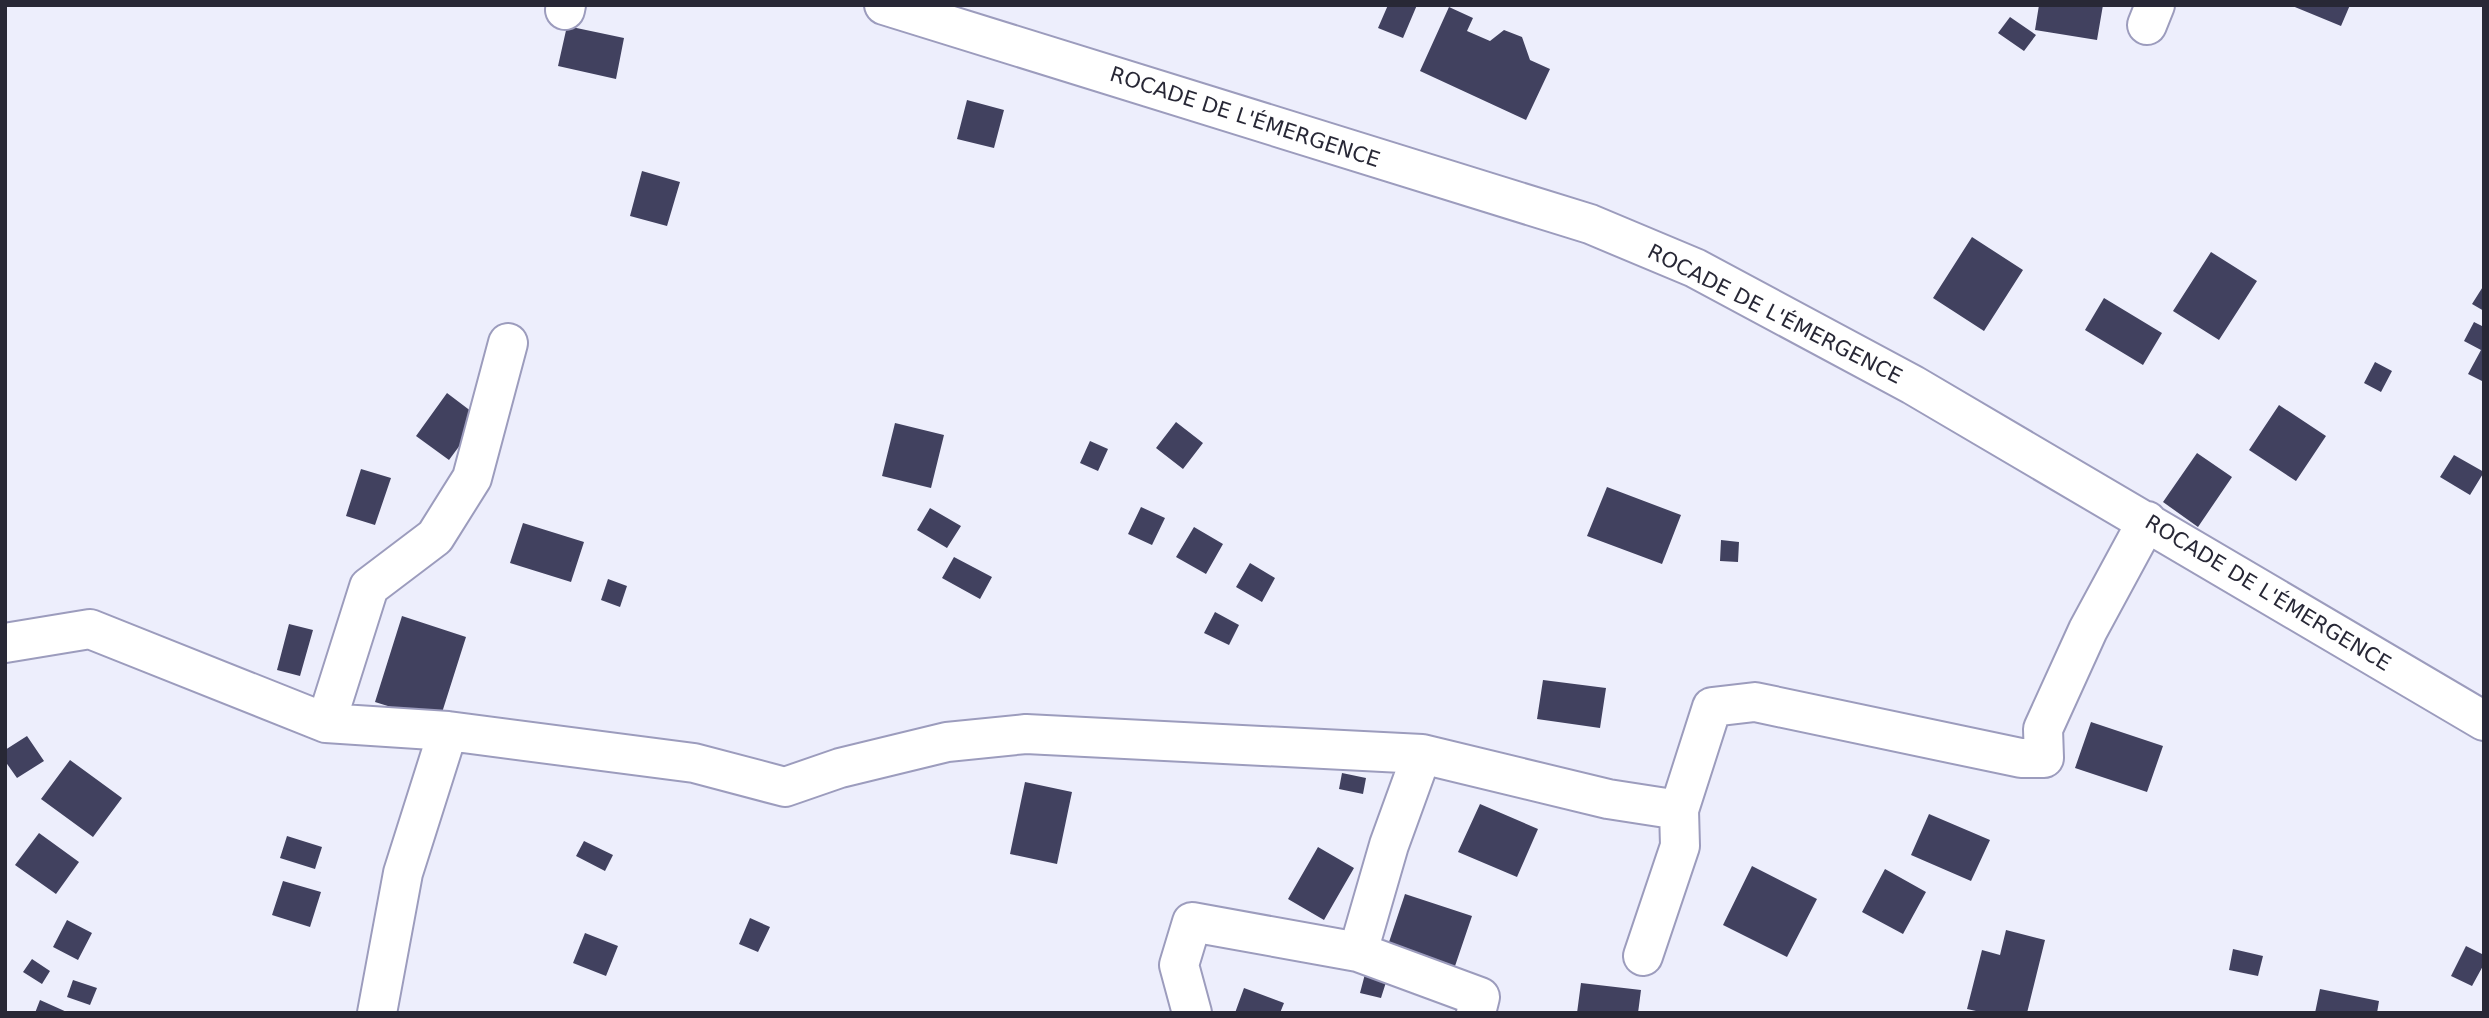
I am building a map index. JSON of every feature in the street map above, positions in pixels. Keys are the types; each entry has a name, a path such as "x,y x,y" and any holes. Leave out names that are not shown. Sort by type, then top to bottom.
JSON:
{"street":[{"name":"ROCADE DE L'ÉMERGENCE","path":"884,5 967,17 1602,229 1695,268 1795,319 2147,520 2484,721"},
{"path":"326,723 369,587 435,537 472,478 508,343"},
{"path":"1643,956 1680,846 1679,810 1712,707 1755,702 2021,758 2044,758 2043,729 2088,631 2147,520"},
{"path":"5,643 89,629 326,723 448,731 695,762 785,787 840,768 947,742 1026,734 1422,754 1608,799 1679,810"},
{"path":"377,1013 403,873 448,731"},
{"path":"1358,952 1389,845 1422,754"},
{"path":"1192,1013 1179,965 1192,922 1358,952 1478,1005"}],"building":[{"path":"1388,5 1417,5 1403,38 1378,28"},
{"path":"2039,5 2103,5 2097,40 2035,30"},
{"path":"2290,5 2350,5 2341,26"},
{"path":"1449,7 1473,18 1467,31 1490,41 1504,30 1522,37 1530,60 1550,69 1526,120 1420,71"},
{"path":"2010,17 2036,35 2024,51 1998,33"},
{"path":"567,26 624,38 616,79 558,66"},
{"path":"967,100 1004,110 994,148 957,139"},
{"path":"642,171 680,182 667,226 630,216"},
{"path":"1972,237 2023,270 1984,331 1933,298"},
{"path":"2211,252 2257,281 2219,340 2173,311"},
{"path":"2484,285 2484,311 2472,304"},
{"path":"2104,298 2162,333 2143,365 2085,330"},
{"path":"2474,322 2484,327 2484,382 2468,374 2481,350 2464,341"},
{"path":"2375,362 2392,371 2381,392 2364,383"},
{"path":"447,393 480,418 449,460 416,436"},
{"path":"2279,405 2326,436 2296,481 2249,450"},
{"path":"1176,422 1203,443 1183,469 1156,448"},
{"path":"895,423 944,435 931,488 882,476"},
{"path":"1090,441 1108,449 1098,471 1080,463"},
{"path":"2197,453 2232,477 2198,527 2163,502"},
{"path":"2454,455 2484,472 2470,495 2440,477"},
{"path":"361,469 391,478 375,525 346,516"},
{"path":"1607,487 1681,515 1662,564 1587,536"},
{"path":"1141,507 1165,518 1152,545 1128,534"},
{"path":"930,508 961,526 947,548 917,530"},
{"path":"523,523 584,542 571,582 510,563"},
{"path":"1194,527 1223,544 1206,574 1176,557"},
{"path":"1721,540 1739,542 1738,562 1720,561"},
{"path":"954,557 992,577 980,599 942,578"},
{"path":"1250,563 1275,578 1262,602 1236,587"},
{"path":"608,579 627,586 620,607 601,600"},
{"path":"1215,612 1239,625 1229,645 1204,633"},
{"path":"402,616 466,637 439,722 375,702"},
{"path":"289,624 313,630 300,676 277,670"},
{"path":"1543,680 1606,688 1600,728 1537,719"},
{"path":"2091,722 2163,746 2147,792 2075,768"},
{"path":"27,736 44,761 17,778 5,761 5,750"},
{"path":"70,760 122,798 93,837 41,799"},
{"path":"1342,773 1366,778 1363,794 1339,789"},
{"path":"1025,782 1072,792 1057,864 1010,854"},
{"path":"1480,804 1538,829 1517,877 1458,852"},
{"path":"1929,814 1990,840 1971,881 1911,855"},
{"path":"39,833 79,862 56,894 15,865"},
{"path":"287,836 322,847 315,869 280,858"},
{"path":"584,841 613,855 605,871 576,856"},
{"path":"1318,847 1354,868 1324,920 1288,899"},
{"path":"1752,866 1817,899 1787,957 1723,925"},
{"path":"1885,869 1926,892 1903,934 1862,912"},
{"path":"283,881 321,892 310,927 272,915"},
{"path":"1405,894 1472,916 1454,969 1387,948"},
{"path":"750,918 770,927 758,952 739,944"},
{"path":"67,920 92,933 78,960 53,947"},
{"path":"2006,930 2045,940 2027,1013 1985,1013 1967,1009 1982,950 2000,955"},
{"path":"585,933 618,946 606,976 573,963"},
{"path":"2466,946 2484,955 2484,964 2472,986 2451,976"},
{"path":"2233,949 2263,956 2258,976 2229,970"},
{"path":"32,959 50,971 42,984 23,972"},
{"path":"1365,974 1387,979 1381,998 1360,993"},
{"path":"73,980 97,988 90,1005 67,997"},
{"path":"1581,983 1641,990 1638,1013 1577,1013"},
{"path":"1244,988 1284,1003 1280,1013 1235,1013"},
{"path":"2320,989 2379,1001 2377,1013 2315,1013"},
{"path":"40,1000 69,1013 35,1013"}]}
